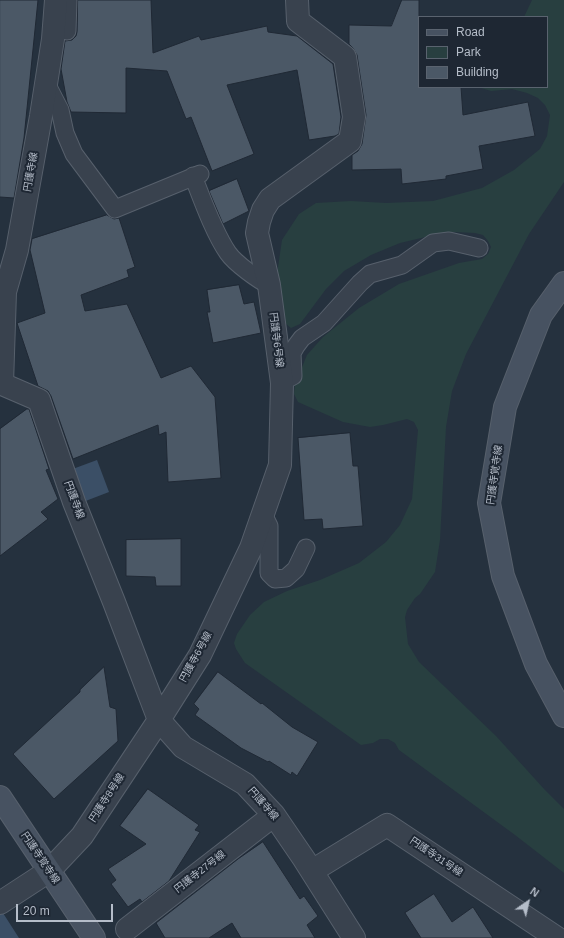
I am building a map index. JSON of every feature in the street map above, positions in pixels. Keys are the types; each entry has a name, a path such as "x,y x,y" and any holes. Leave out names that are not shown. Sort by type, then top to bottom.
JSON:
{"street":[{"name":"円護寺線","path":"56,0 53,38 46,83 17,250 5,292 1,382 39,400 74,502 159,720 183,747 245,784 274,815 312,871 354,938"},
{"name":"円護寺6号線","path":"159,720 200,655 251,548 280,465 282,382 269,286 257,233 259,222 263,210 270,199 283,188 350,141 354,117 345,57 298,21 297,0"},
{"name":"円護寺覚寺線","path":"564,283 541,315 505,408 489,503 503,576 536,664 564,716"},
{"name":"円護寺8号線","path":"0,903 49,871 82,836 159,720"},
{"name":"円護寺覚寺線","path":"0,797 94,938"},
{"name":"円護寺27号線","path":"127,929 274,815"},
{"name":"円護寺31号線","path":"312,871 387,825 557,938"}],"lane":[{"path":"67,31 68,0"},
{"path":"46,83 60,110 65,134 74,154 115,209 196,175 218,235 228,254 260,281 269,286"},
{"path":"282,382 293,376 292,353 302,338 324,323 370,274 402,265 433,243 449,241 479,248"},
{"path":"262,514 269,526 269,573 275,579 286,578 296,569 306,548"}],"green space":[{"path":"532,0 564,0 564,182 529,234 466,354 452,391 446,427 440,540 435,572 407,610 405,617 408,644 419,662 496,736 564,809 564,873 399,750 395,743 388,739 380,739 373,743 361,745 245,663 234,643 237,634 250,615 264,602 287,591 320,580 359,563 386,542 400,525 412,499 418,430 414,422 407,419 370,427 343,422 298,402 294,394 295,384 307,355 323,337 359,308 399,284 459,263 482,259 488,254 491,247 483,235 454,232 400,243 371,255 344,271 326,289 300,324 291,328 285,323 283,318 277,274 282,240 299,214 316,203 351,201 386,203 433,201 482,188 514,170 540,149 547,136 550,115 545,105 538,98 512,89 491,91 481,88 548,88 548,16 524,16"}],"water":[{"path":"97,460 109,492 83,502 70,470"},
{"path":"0,910 3,913 19,938 0,938"}],"building":[{"path":"0,0 38,0 24,138 14,198 0,197"},
{"path":"78,0 151,0 153,53 199,36 201,40 267,26 268,32 297,36 333,64 341,117 339,134 309,140 297,70 227,85 254,154 212,171 191,117 186,119 167,71 126,68 126,113 71,112 67,102 61,69 65,41 72,40 76,36 77,32"},
{"path":"402,0 419,0 418,88 461,88 463,115 528,102 535,136 479,146 483,169 446,176 446,179 402,184 401,169 352,170 352,155 358,151 362,144 366,115 357,55 349,44 349,25 391,26"},
{"path":"237,179 249,211 223,224 209,191"},
{"path":"107,215 114,219 119,218 135,267 127,270 129,277 81,295 85,311 127,304 161,378 191,366 215,397 221,478 168,482 166,432 159,435 158,425 73,459 51,396 48,391 38,386 17,323 45,313 30,250 32,239"},
{"path":"239,285 244,304 254,302 261,333 213,343 207,312 210,312 207,290"},
{"path":"29,409 49,469 46,470 58,499 41,512 48,519 0,556 0,429"},
{"path":"350,433 353,466 358,466 363,526 323,529 322,519 304,520 298,438"},
{"path":"181,539 181,586 156,586 155,577 126,576 126,540"},
{"path":"104,667 110,707 116,709 118,741 54,799 13,754 80,692 80,690"},
{"path":"218,672 261,704 262,703 292,727 318,742 297,776 292,772 291,775 269,761 268,762 241,748 195,715 199,709 194,704"},
{"path":"148,789 199,825 195,830 200,832 169,881 142,902 140,899 128,907 111,884 116,880 108,869 146,844 120,826"},
{"path":"263,842 300,899 304,896 318,916 307,925 315,938 241,938 232,923 209,938 165,938 156,923 238,859"},
{"path":"434,894 452,922 473,907 493,938 421,938 405,913"}]}
